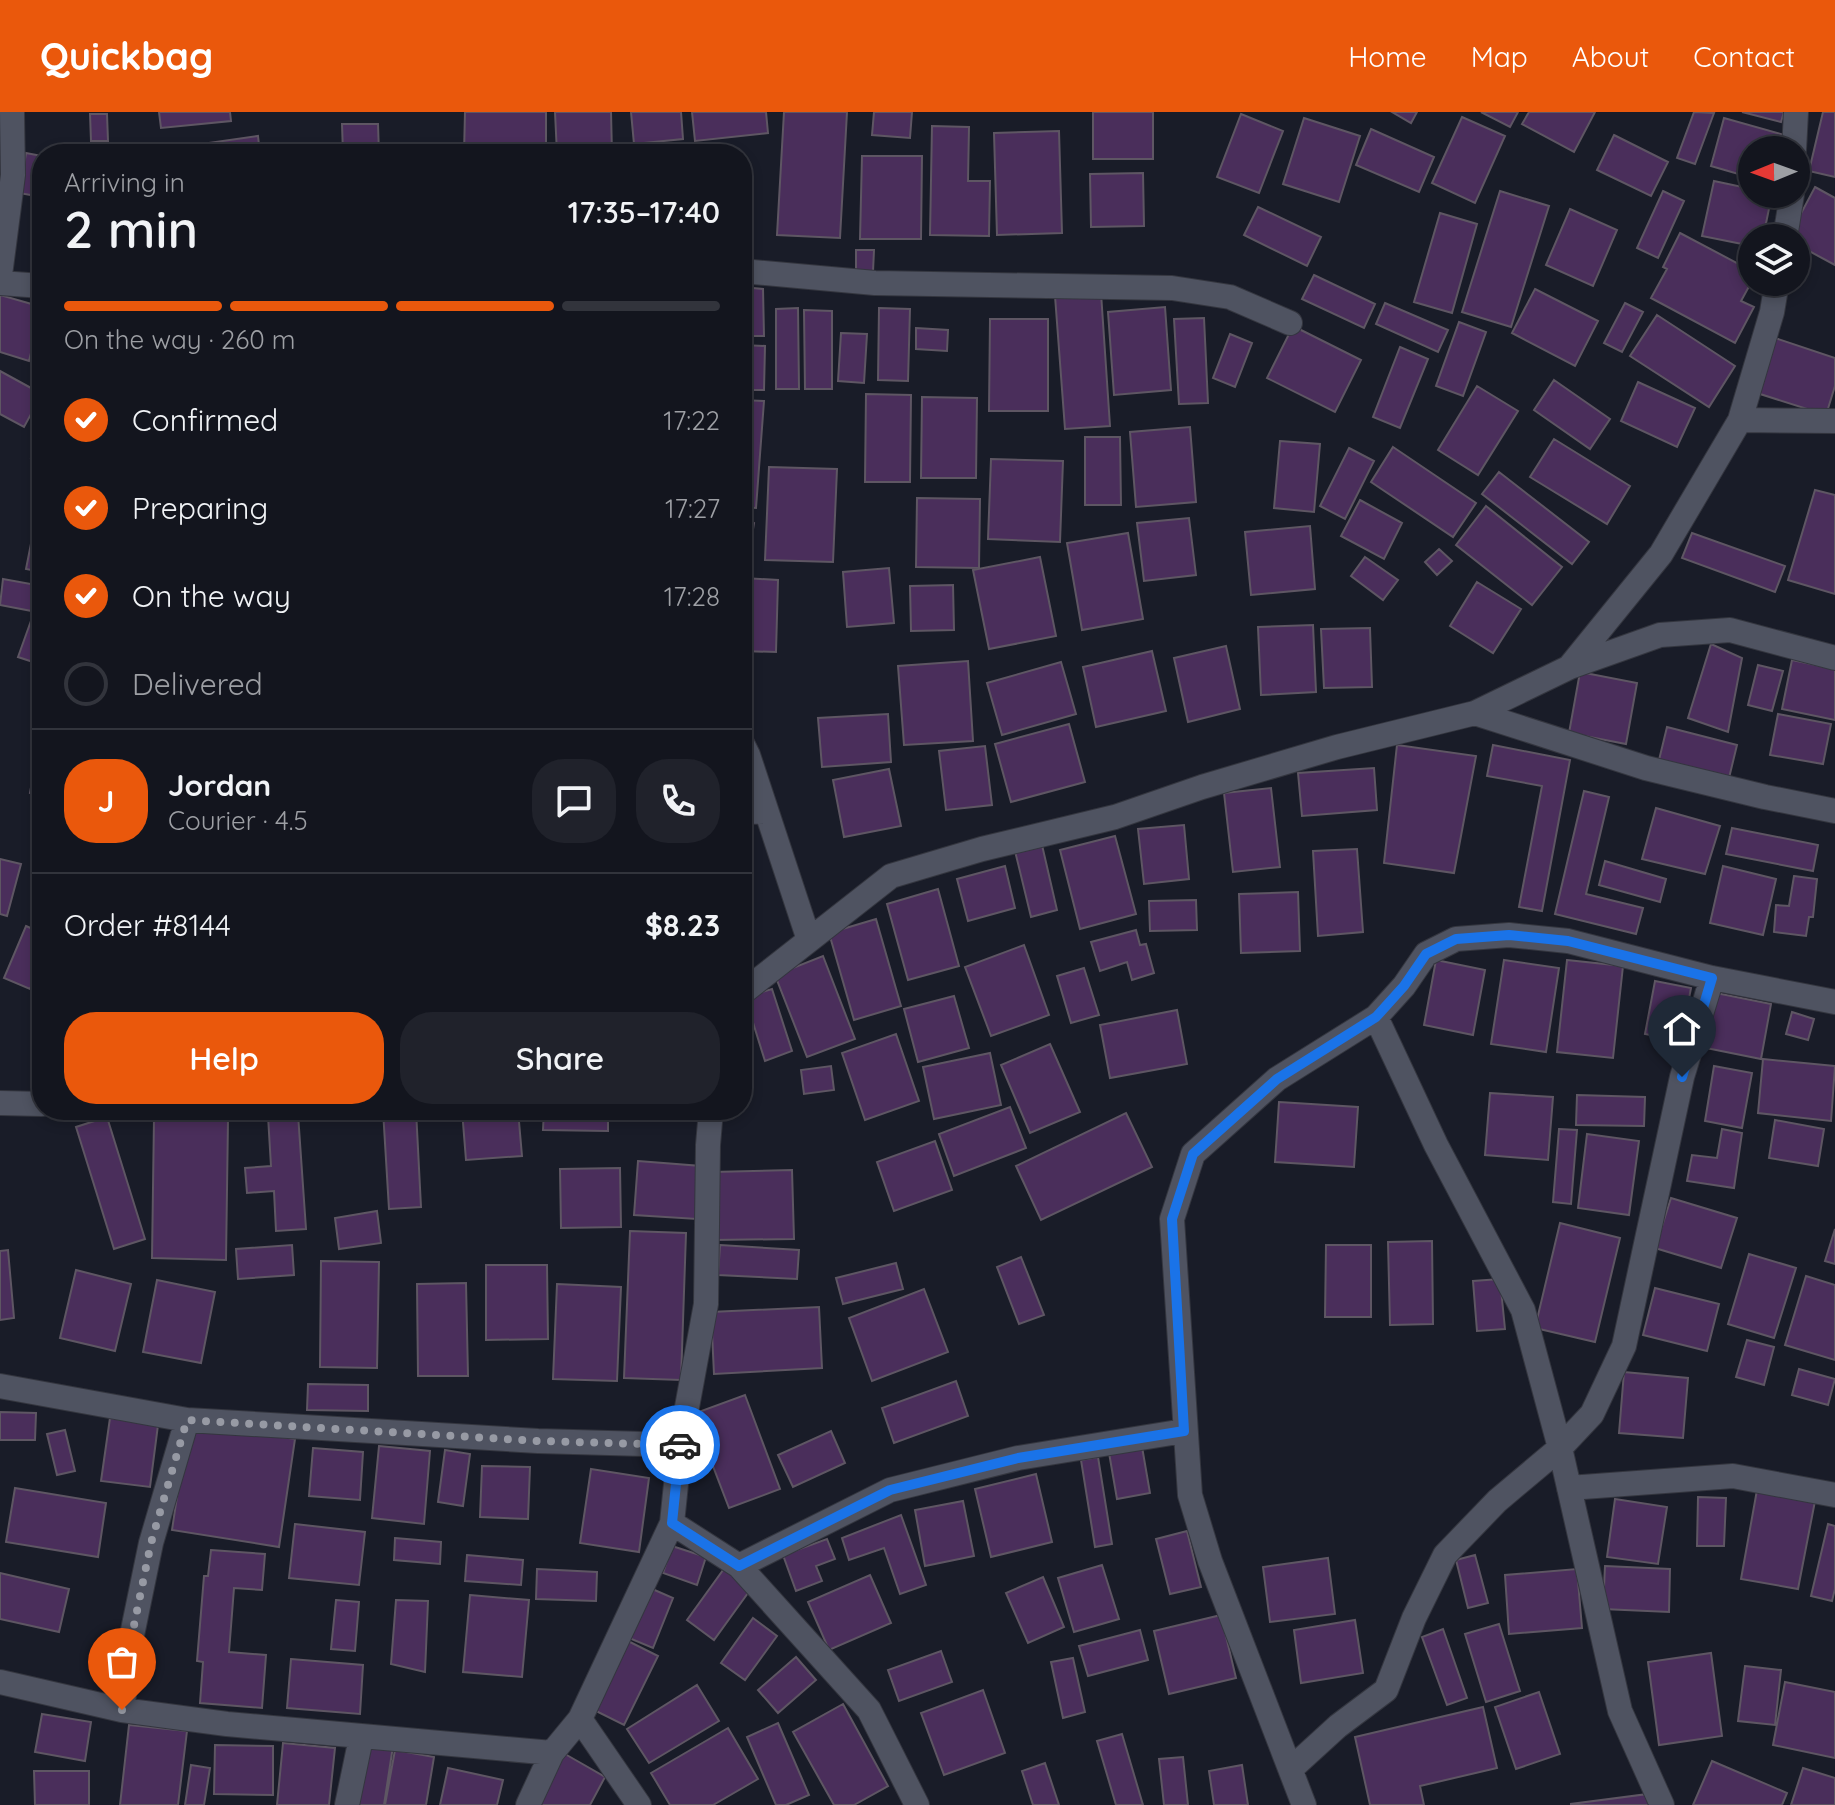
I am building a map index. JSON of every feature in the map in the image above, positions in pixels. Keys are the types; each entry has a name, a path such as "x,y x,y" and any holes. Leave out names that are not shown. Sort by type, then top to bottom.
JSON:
{"street":[{"path":"0,275 13,175 12,112"},
{"path":"1795,136 1796,112"},
{"path":"752,272 875,283 1172,288 1230,297 1290,323"},
{"path":"0,283 32,285"},
{"path":"1570,667 1661,554 1740,420 1775,296"},
{"path":"1740,420 1835,421"},
{"path":"752,985 891,876 982,849 1115,817 1202,787 1337,747 1475,713 1570,667 1660,635 1730,630 1835,658"},
{"path":"1475,713 1646,768 1835,811"},
{"path":"754,811 809,940"},
{"path":"1304,1805 1210,1561 1190,1495 1172,1219 1193,1154 1277,1079 1376,1017 1404,986 1426,954 1456,939 1509,935 1568,941 1712,978 1835,1002"},
{"path":"1292,1768 1338,1726 1386,1690 1414,1618 1445,1555 1497,1501 1560,1448 1592,1414 1624,1346 1682,1077 1712,978"},
{"path":"1376,1017 1436,1145 1523,1310 1560,1448 1620,1711 1662,1805"},
{"path":"0,1103 32,1104"},
{"path":"528,1805 552,1753 580,1719 672,1523 680,1445 706,1304 710,1120"},
{"path":"0,1386 187,1420 538,1441 680,1445"},
{"path":"122,1710 132,1635 151,1543 187,1420"},
{"path":"739,1566 890,1490 1018,1458 1184,1431"},
{"path":"1569,1488 1733,1476 1832,1486"},
{"path":"672,1523 739,1566 869,1710 917,1805"},
{"path":"0,1682 122,1710 361,1738 552,1753"},
{"path":"580,1719 639,1805"},
{"path":"347,1805 361,1738"}],"building":[{"path":"159,112 230,112 231,121 161,128"},
{"path":"465,112 546,112 546,144 464,144"},
{"path":"555,112 611,112 612,144 557,144"},
{"path":"631,112 681,112 683,139 634,144"},
{"path":"692,112 766,112 768,133 695,141"},
{"path":"784,112 847,112 840,238 777,235"},
{"path":"874,112 912,112 910,138 872,135"},
{"path":"1093,112 1153,112 1153,159 1093,159"},
{"path":"1392,112 1417,112 1411,123"},
{"path":"1481,112 1518,112 1510,127"},
{"path":"1529,112 1595,112 1574,152 1522,124"},
{"path":"1694,112 1714,113 1695,164 1677,158"},
{"path":"1742,112 1784,112 1781,122"},
{"path":"1823,112 1835,112 1835,177 1810,171"},
{"path":"90,114 107,114 108,141 91,141"},
{"path":"1241,114 1283,131 1259,193 1217,177"},
{"path":"1462,117 1505,136 1475,203 1432,183"},
{"path":"1304,118 1360,136 1339,202 1283,184"},
{"path":"1724,118 1788,136 1738,136 1738,174 1711,166"},
{"path":"342,124 378,124 379,144 343,144"},
{"path":"932,126 969,127 968,181 990,181 989,236 930,235"},
{"path":"1371,129 1434,157 1419,192 1356,165"},
{"path":"1059,131 1062,233 997,235 994,133"},
{"path":"1614,135 1668,162 1651,196 1597,170"},
{"path":"258,136 259,144 201,144"},
{"path":"26,153 32,154 32,195 19,193"},
{"path":"862,156 922,156 921,239 860,239"},
{"path":"1143,173 1144,226 1091,227 1090,174"},
{"path":"1714,181 1738,186 1738,208 1769,208 1766,224 1738,224 1738,243 1702,236"},
{"path":"1815,187 1835,198 1835,265 1810,252 1810,224 1795,224 1804,208 1810,208 1810,196"},
{"path":"1500,191 1549,206 1511,327 1462,312"},
{"path":"1663,191 1684,201 1658,258 1637,248"},
{"path":"1258,207 1321,237 1307,266 1244,235"},
{"path":"1570,209 1617,230 1593,286 1546,265"},
{"path":"1440,213 1477,224 1452,313 1414,302"},
{"path":"1680,233 1738,264 1738,296 1744,296 1741,301 1754,307 1735,343 1651,298 1667,269 1663,267"},
{"path":"856,250 874,250 873,272 856,271"},
{"path":"1314,275 1375,304 1364,328 1302,299"},
{"path":"752,288 763,289 764,336 752,336"},
{"path":"1535,289 1598,321 1575,366 1512,333"},
{"path":"1101,293 1110,426 1065,429 1055,296"},
{"path":"0,295 32,304 29,361 0,352"},
{"path":"1385,303 1448,330 1438,352 1376,324"},
{"path":"1625,303 1643,312 1622,352 1604,343"},
{"path":"1165,307 1171,390 1114,395 1108,312"},
{"path":"798,308 799,389 776,389 776,309"},
{"path":"879,308 910,309 908,381 878,380"},
{"path":"804,310 832,311 832,389 805,389"},
{"path":"1657,315 1735,366 1709,407 1630,356"},
{"path":"1204,318 1208,403 1179,404 1174,319"},
{"path":"990,319 1048,319 1048,411 989,411"},
{"path":"1459,322 1486,332 1463,396 1436,386"},
{"path":"1293,326 1361,360 1335,412 1267,378"},
{"path":"916,328 948,330 947,351 916,349"},
{"path":"841,333 867,334 864,383 838,381"},
{"path":"1230,334 1252,343 1235,387 1213,378"},
{"path":"1775,338 1835,358 1835,386 1826,415 1757,393"},
{"path":"752,345 765,346 764,390 752,390"},
{"path":"1400,347 1428,359 1400,428 1373,417"},
{"path":"0,371 32,389 32,412 24,427 0,414"},
{"path":"1554,380 1610,419 1590,449 1534,410"},
{"path":"1638,382 1695,408 1677,447 1621,421"},
{"path":"1477,386 1518,411 1478,475 1438,450"},
{"path":"866,394 911,395 910,482 865,482"},
{"path":"922,397 977,398 976,478 921,478"},
{"path":"752,400 764,401 756,508 752,508"},
{"path":"1190,427 1196,502 1136,507 1130,432"},
{"path":"1085,437 1120,437 1121,505 1085,505"},
{"path":"1554,439 1630,486 1607,524 1530,477"},
{"path":"1280,441 1320,444 1314,512 1274,508"},
{"path":"1393,447 1476,503 1453,537 1371,482"},
{"path":"1349,448 1374,461 1345,519 1320,506"},
{"path":"991,459 1063,461 1060,542 988,539"},
{"path":"769,467 837,469 833,562 765,560"},
{"path":"1499,472 1589,542 1572,564 1482,494"},
{"path":"1815,490 1835,495 1835,594 1788,580"},
{"path":"917,498 980,499 979,568 916,567"},
{"path":"1360,500 1402,523 1384,559 1341,536"},
{"path":"1486,506 1562,567 1532,605 1456,545"},
{"path":"1189,518 1196,575 1144,581 1137,523"},
{"path":"1310,526 1315,589 1251,595 1245,532"},
{"path":"1128,533 1143,619 1082,630 1067,543"},
{"path":"1692,533 1785,566 1775,592 1682,558"},
{"path":"32,539 32,570 26,569"},
{"path":"1439,549 1452,561 1437,575 1425,562"},
{"path":"1040,557 1056,636 989,649 973,570"},
{"path":"1365,557 1398,580 1383,600 1351,576"},
{"path":"889,568 894,623 847,627 843,572"},
{"path":"752,578 778,580 776,652 752,651"},
{"path":"3,579 32,584 32,611 0,605"},
{"path":"1477,582 1521,609 1493,653 1450,626"},
{"path":"953,585 954,630 911,631 910,586"},
{"path":"32,618 32,662 18,657"},
{"path":"1313,625 1316,692 1261,695 1258,627"},
{"path":"1370,628 1372,687 1324,688 1321,629"},
{"path":"1711,644 1742,658 1728,732 1688,718"},
{"path":"1226,646 1240,709 1188,722 1174,658"},
{"path":"1152,651 1166,711 1096,727 1083,667"},
{"path":"1792,660 1835,669 1835,720 1782,709"},
{"path":"968,661 973,741 904,745 898,666"},
{"path":"1061,662 1076,714 1002,735 987,683"},
{"path":"1758,665 1783,671 1772,711 1748,705"},
{"path":"1580,672 1637,683 1626,744 1569,733"},
{"path":"888,714 891,762 822,767 818,718"},
{"path":"1778,714 1831,724 1823,764 1770,755"},
{"path":"1069,724 1085,782 1011,802 995,744"},
{"path":"1667,727 1737,745 1729,778 1659,760"},
{"path":"1397,745 1476,756 1454,873 1384,863"},
{"path":"1493,745 1570,760 1542,911 1519,907 1542,786 1487,776"},
{"path":"985,746 992,805 946,810 939,751"},
{"path":"1374,768 1377,810 1302,816 1298,773"},
{"path":"889,769 901,826 844,837 833,780"},
{"path":"1271,788 1280,867 1233,872 1224,793"},
{"path":"1584,791 1609,797 1586,894 1643,908 1636,934 1555,914"},
{"path":"1656,808 1720,826 1705,874 1642,859"},
{"path":"1184,825 1189,879 1144,884 1138,829"},
{"path":"1732,828 1818,845 1813,871 1726,854"},
{"path":"1115,836 1136,914 1080,929 1060,850"},
{"path":"1042,845 1057,910 1031,917 1015,851"},
{"path":"1357,849 1363,932 1318,936 1313,851"},
{"path":"0,859 21,864 7,916 0,914"},
{"path":"1605,861 1666,879 1660,902 1599,885"},
{"path":"1005,866 1015,908 968,921 957,879"},
{"path":"1723,866 1776,879 1763,935 1710,923"},
{"path":"1794,876 1817,879 1813,917 1809,917 1806,936 1774,932 1776,905 1789,906"},
{"path":"938,889 959,966 908,980 887,904"},
{"path":"1298,892 1300,951 1241,953 1239,894"},
{"path":"1196,900 1197,930 1150,931 1149,901"},
{"path":"876,919 901,1006 854,1020 829,933"},
{"path":"26,926 32,929 30,989 4,978"},
{"path":"1136,930 1140,945 1146,944 1154,973 1132,980 1127,962 1100,971 1091,942"},
{"path":"1024,945 1049,1015 991,1036 965,967"},
{"path":"823,956 855,1039 807,1057 775,975"},
{"path":"1436,960 1485,970 1473,1035 1424,1025"},
{"path":"1504,960 1559,968 1546,1052 1491,1044"},
{"path":"1567,960 1623,966 1613,1058 1557,1052"},
{"path":"1084,968 1099,1015 1071,1023 1057,976"},
{"path":"1655,981 1691,988 1681,1041 1645,1034"},
{"path":"772,989 792,1051 765,1061 752,1019 752,995"},
{"path":"1711,992 1771,1004 1761,1059 1701,1047"},
{"path":"954,996 969,1048 918,1062 904,1009"},
{"path":"1177,1010 1187,1064 1110,1078 1100,1025"},
{"path":"1792,1012 1814,1019 1808,1040 1786,1034"},
{"path":"896,1034 919,1101 865,1120 842,1053"},
{"path":"1050,1044 1080,1112 1030,1133 1001,1065"},
{"path":"990,1053 1001,1105 934,1119 923,1067"},
{"path":"1763,1059 1835,1066 1831,1121 1758,1113"},
{"path":"831,1066 834,1090 804,1094 801,1070"},
{"path":"1714,1066 1752,1073 1742,1128 1705,1121"},
{"path":"1490,1093 1553,1097 1548,1160 1485,1155"},
{"path":"1577,1095 1645,1097 1644,1126 1576,1125"},
{"path":"1279,1102 1358,1107 1354,1167 1275,1162"},
{"path":"1010,1107 1026,1148 954,1176 939,1134"},
{"path":"1126,1113 1152,1167 1041,1220 1016,1166"},
{"path":"108,1120 145,1239 114,1249 76,1127"},
{"path":"154,1120 228,1120 226,1260 152,1258"},
{"path":"268,1120 298,1120 306,1229 276,1231 274,1191 247,1193 245,1168 271,1166"},
{"path":"384,1120 417,1120 421,1207 389,1209"},
{"path":"463,1120 519,1120 522,1156 466,1160"},
{"path":"544,1120 608,1120 608,1131 543,1130"},
{"path":"1775,1120 1824,1129 1818,1166 1769,1158"},
{"path":"1559,1129 1577,1130 1571,1204 1553,1202"},
{"path":"1722,1129 1742,1133 1734,1188 1687,1181 1692,1155 1717,1158"},
{"path":"1587,1134 1639,1141 1629,1215 1578,1208"},
{"path":"935,1141 952,1190 894,1211 877,1162"},
{"path":"638,1161 701,1166 697,1219 634,1215"},
{"path":"620,1168 621,1227 561,1228 560,1169"},
{"path":"792,1170 794,1239 713,1240 712,1172"},
{"path":"1671,1198 1737,1218 1721,1268 1655,1248"},
{"path":"377,1211 381,1243 339,1249 335,1218"},
{"path":"1560,1223 1620,1238 1595,1342 1535,1328"},
{"path":"1835,1229 1835,1264 1825,1261"},
{"path":"630,1231 686,1233 681,1380 624,1378"},
{"path":"1432,1241 1433,1324 1390,1325 1388,1242"},
{"path":"292,1245 294,1275 238,1279 236,1249"},
{"path":"720,1245 799,1250 797,1279 718,1275"},
{"path":"1326,1245 1371,1245 1371,1317 1325,1317"},
{"path":"8,1250 14,1318 0,1320 0,1251"},
{"path":"1749,1254 1796,1268 1774,1338 1728,1324"},
{"path":"1021,1257 1044,1315 1019,1324 997,1267"},
{"path":"321,1261 379,1262 377,1368 320,1367"},
{"path":"896,1263 903,1289 843,1304 836,1278"},
{"path":"486,1265 547,1265 548,1339 486,1340"},
{"path":"76,1270 131,1284 115,1351 60,1338"},
{"path":"1806,1276 1835,1285 1835,1360 1785,1345"},
{"path":"1500,1279 1505,1329 1477,1331 1473,1281"},
{"path":"157,1280 215,1292 201,1363 143,1352"},
{"path":"466,1283 468,1376 418,1376 417,1284"},
{"path":"557,1284 621,1287 617,1381 553,1379"},
{"path":"1655,1288 1719,1304 1707,1351 1643,1335"},
{"path":"924,1289 948,1352 872,1381 849,1318"},
{"path":"819,1307 822,1368 714,1374 711,1312"},
{"path":"1747,1340 1774,1347 1764,1385 1736,1377"},
{"path":"1799,1369 1835,1379 1828,1405 1792,1395"},
{"path":"1624,1372 1688,1378 1683,1438 1619,1433"},
{"path":"956,1381 968,1416 894,1443 882,1408"},
{"path":"308,1384 368,1385 368,1411 307,1410"},
{"path":"745,1395 780,1489 729,1508 693,1414"},
{"path":"0,1412 36,1413 35,1440 0,1440"},
{"path":"110,1418 158,1425 150,1487 101,1481"},
{"path":"188,1423 295,1439 279,1547 172,1530"},
{"path":"65,1430 75,1471 57,1475 47,1434"},
{"path":"831,1431 845,1463 793,1487 778,1455"},
{"path":"1141,1441 1150,1493 1117,1499 1108,1447"},
{"path":"379,1446 430,1451 424,1524 372,1518"},
{"path":"313,1448 363,1452 360,1500 309,1496"},
{"path":"445,1450 470,1454 463,1506 438,1502"},
{"path":"1098,1457 1112,1544 1095,1547 1081,1460"},
{"path":"482,1466 530,1467 528,1519 480,1517"},
{"path":"591,1469 649,1478 639,1552 580,1543"},
{"path":"1036,1474 1052,1542 991,1557 975,1489"},
{"path":"15,1488 106,1503 98,1557 6,1542"},
{"path":"1757,1490 1815,1501 1798,1589 1741,1579"},
{"path":"1698,1497 1726,1498 1724,1546 1697,1546"},
{"path":"1615,1499 1667,1507 1658,1564 1607,1557"},
{"path":"963,1501 974,1556 925,1566 915,1510"},
{"path":"901,1515 926,1585 900,1594 884,1548 849,1560 842,1538"},
{"path":"295,1524 365,1532 359,1585 289,1578"},
{"path":"1828,1524 1835,1526 1835,1589 1832,1601 1811,1596"},
{"path":"1187,1531 1201,1587 1170,1594 1156,1539"},
{"path":"395,1538 441,1542 440,1564 394,1560"},
{"path":"827,1539 835,1559 816,1566 822,1581 796,1591 783,1555"},
{"path":"672,1546 706,1557 697,1585 663,1573"},
{"path":"211,1550 265,1554 262,1590 234,1588 229,1652 266,1655 262,1708 200,1703 203,1662 197,1661 204,1576 208,1576"},
{"path":"467,1555 523,1560 521,1585 465,1581"},
{"path":"1475,1555 1488,1603 1468,1608 1456,1560"},
{"path":"1328,1558 1335,1614 1270,1622 1263,1567"},
{"path":"1102,1565 1119,1619 1074,1632 1058,1578"},
{"path":"726,1566 753,1586 714,1640 687,1620"},
{"path":"1605,1566 1670,1569 1669,1612 1603,1609"},
{"path":"537,1569 597,1572 596,1601 536,1599"},
{"path":"1577,1569 1582,1628 1509,1634 1505,1575"},
{"path":"0,1573 69,1589 59,1632 0,1619"},
{"path":"870,1575 891,1623 829,1650 808,1602"},
{"path":"1043,1577 1064,1627 1028,1643 1006,1593"},
{"path":"650,1588 673,1598 653,1648 629,1638"},
{"path":"470,1595 529,1600 522,1677 463,1672"},
{"path":"336,1600 359,1602 355,1651 331,1649"},
{"path":"396,1600 428,1601 425,1672 391,1664"},
{"path":"1221,1615 1236,1678 1169,1694 1154,1631"},
{"path":"753,1618 777,1636 745,1680 721,1663"},
{"path":"1355,1620 1363,1673 1301,1683 1294,1630"},
{"path":"1499,1624 1520,1691 1486,1702 1465,1634"},
{"path":"1443,1629 1467,1698 1447,1705 1422,1637"},
{"path":"1140,1630 1148,1660 1088,1676 1079,1646"},
{"path":"622,1638 658,1656 624,1725 588,1707"},
{"path":"941,1651 952,1682 899,1701 888,1670"},
{"path":"1711,1653 1722,1736 1659,1745 1648,1662"},
{"path":"796,1657 816,1680 778,1713 758,1690"},
{"path":"1073,1658 1085,1712 1063,1718 1051,1662"},
{"path":"291,1659 363,1665 360,1714 287,1708"},
{"path":"1745,1666 1781,1670 1775,1725 1738,1721"},
{"path":"1785,1682 1835,1692 1835,1758 1773,1745"},
{"path":"697,1685 719,1721 649,1763 627,1729"},
{"path":"983,1690 1005,1753 944,1775 921,1713"},
{"path":"1539,1692 1560,1754 1516,1769 1495,1707"},
{"path":"843,1704 888,1786 854,1805 834,1805 793,1732"},
{"path":"1483,1707 1497,1768 1420,1786 1424,1805 1370,1805 1355,1737"},
{"path":"42,1714 91,1722 85,1761 35,1752"},
{"path":"778,1723 809,1795 786,1805 776,1805 747,1737"},
{"path":"129,1725 187,1731 178,1805 120,1805"},
{"path":"728,1728 758,1779 713,1805 670,1805 651,1773"},
{"path":"1122,1734 1143,1805 1116,1805 1097,1741"},
{"path":"362,1741 393,1746 384,1805 352,1805"},
{"path":"283,1743 335,1748 329,1805 277,1805"},
{"path":"215,1745 273,1746 273,1795 214,1794"},
{"path":"395,1750 434,1757 426,1805 385,1805"},
{"path":"565,1754 605,1777 590,1805 536,1805"},
{"path":"1183,1757 1188,1805 1164,1805 1159,1759"},
{"path":"1712,1761 1787,1793 1782,1805 1693,1805"},
{"path":"1045,1763 1059,1805 1033,1805 1022,1771"},
{"path":"191,1765 210,1768 204,1805 185,1805"},
{"path":"1242,1765 1248,1805 1214,1805 1209,1771"},
{"path":"448,1768 503,1780 497,1805 440,1805"},
{"path":"1803,1768 1835,1778 1835,1805 1791,1805"},
{"path":"34,1771 89,1771 89,1805 35,1805"},
{"path":"1648,1794 1649,1805 1571,1805 1571,1804"}],"way so far":[{"path":"122,1710 132,1635 151,1543 187,1420 538,1441 680,1445"}],"route":[{"path":"680,1445 672,1523 739,1566 890,1490 1018,1458 1184,1431 1172,1219 1193,1154 1277,1079 1376,1017 1404,986 1426,954 1456,939 1509,935 1568,941 1712,978 1682,1077"}]}
